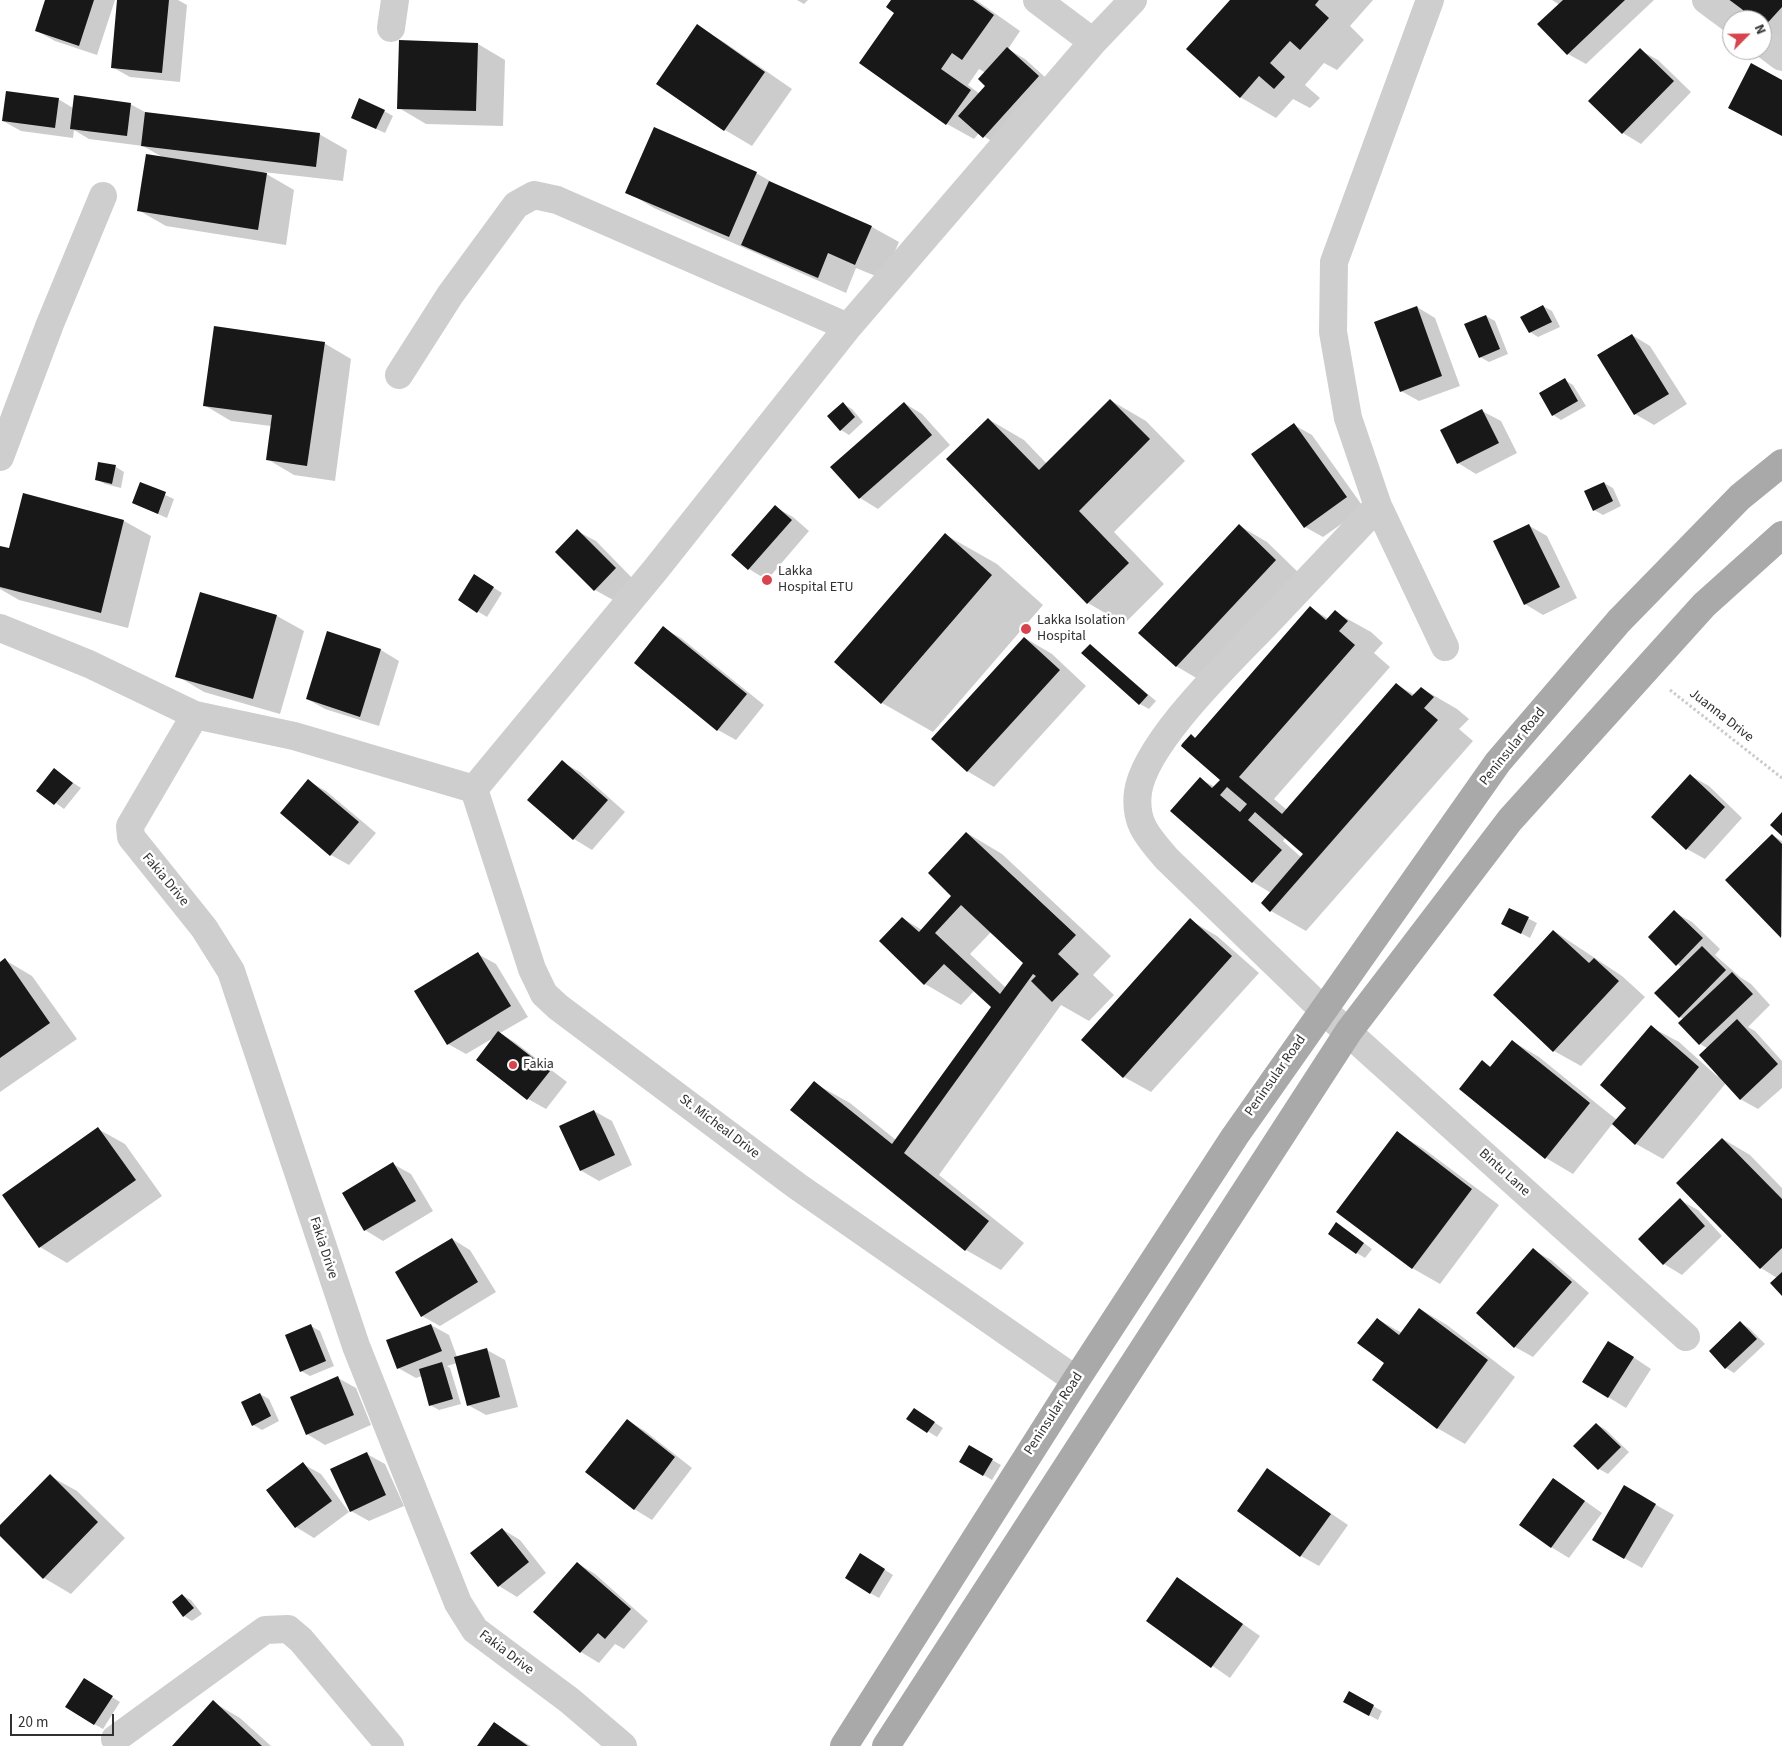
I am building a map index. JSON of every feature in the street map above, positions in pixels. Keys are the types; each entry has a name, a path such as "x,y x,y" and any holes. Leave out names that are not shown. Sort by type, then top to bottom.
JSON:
{"main road":[{"name":"Peninsular Road","path":"844,1746 1076,1380 1235,1136 1322,1009 1498,762 1619,621 1740,497 1782,463"},
{"path":"886,1746 1348,1031 1510,820 1704,605 1782,535"}],"street":[{"path":"391,28 395,0"},
{"path":"1037,0 1093,42"},
{"path":"0,628 88,664 195,715 294,736 474,788 656,569 848,326 1093,42 1133,0"},
{"path":"1430,0 1334,262 1333,332 1346,408 1378,506 1445,647"},
{"path":"1706,0 1722,12"},
{"path":"0,457 50,324 103,196"},
{"path":"399,375 450,295 516,205 534,196 557,200 848,326"},
{"name":"Bintu Lane","path":"1378,506 1194,699 1150,759 1138,792 1138,820 1148,836 1167,859 1322,1009 1686,1337"},
{"name":"Fakia Drive","path":"195,715 130,826 131,837 204,928 231,971 356,1346 458,1603 475,1630 569,1700 623,1746"},
{"name":"St. Micheal Drive","path":"474,788 532,969 544,994 558,1007 798,1186 1076,1380"},
{"path":"115,1739 265,1630 288,1629 301,1640 390,1746"}],"path":[{"name":"Juanna Drive","path":"1646,671 1782,778"}],"building":[{"path":"45,0 94,0 79,46 35,31"},
{"path":"117,0 169,0 162,73 111,68"},
{"path":"891,0 973,0 994,15 962,60 952,53 941,69 971,90 946,125 859,63 894,13 886,7"},
{"path":"1230,0 1319,0 1315,5 1329,18 1300,50 1290,41 1270,63 1285,77 1274,89 1259,76 1240,98 1186,49"},
{"path":"1563,0 1625,0 1567,55 1537,24"},
{"path":"1728,0 1782,0 1782,7 1772,18 1772,10 1739,10"},
{"path":"697,24 765,72 724,131 656,84"},
{"path":"399,40 478,43 476,111 397,109"},
{"path":"1007,47 1039,76 983,138 958,116 985,86 978,79"},
{"path":"1640,48 1674,81 1622,134 1588,101"},
{"path":"1751,63 1782,80 1782,136 1728,108"},
{"path":"6,91 59,98 55,128 2,121"},
{"path":"74,95 131,103 127,136 70,129"},
{"path":"359,98 385,110 376,129 351,118"},
{"path":"145,112 320,133 316,167 141,146"},
{"path":"654,127 757,172 729,237 625,193"},
{"path":"146,154 267,173 258,230 137,211"},
{"path":"769,181 872,226 855,265 828,253 818,278 741,245"},
{"path":"1543,305 1552,322 1529,333 1520,317"},
{"path":"1417,306 1442,376 1400,392 1374,322"},
{"path":"1486,315 1500,349 1479,358 1464,324"},
{"path":"214,326 325,342 307,466 266,460 272,415 203,406"},
{"path":"1632,334 1669,394 1634,415 1597,355"},
{"path":"1565,378 1578,401 1552,416 1539,393"},
{"path":"1110,399 1150,439 1079,511 1129,563 1087,604 946,459 988,418 1039,470"},
{"path":"843,402 855,417 840,431 827,416"},
{"path":"904,402 932,435 859,499 830,467"},
{"path":"1482,409 1499,443 1457,464 1440,430"},
{"path":"1294,423 1347,497 1304,528 1251,454"},
{"path":"98,462 116,465 112,484 95,480"},
{"path":"140,482 166,492 158,514 132,503"},
{"path":"1604,482 1613,501 1593,511 1584,491"},
{"path":"23,493 124,520 101,613 0,587 0,546 9,548"},
{"path":"775,505 792,520 748,570 731,555"},
{"path":"1239,524 1276,560 1176,667 1138,633"},
{"path":"1529,524 1560,587 1524,605 1493,541"},
{"path":"577,529 616,568 594,591 555,552"},
{"path":"945,533 992,575 881,704 834,662"},
{"path":"474,574 494,587 477,613 458,600"},
{"path":"200,592 277,615 253,699 175,677"},
{"path":"1310,606 1326,620 1335,610 1348,621 1339,631 1355,645 1239,777 1282,814 1396,683 1412,696 1421,687 1434,697 1424,708 1438,720 1270,912 1261,903 1303,854 1255,812 1248,820 1282,850 1252,883 1170,811 1200,777 1212,788 1220,780 1181,746 1191,734 1195,738","holes":["1227,787 1247,804 1240,812 1220,795"]},
{"path":"663,626 747,694 717,731 634,663"},
{"path":"327,631 381,649 360,717 306,699"},
{"path":"1024,637 1060,670 967,772 931,739"},
{"path":"1090,644 1148,695 1139,705 1081,653"},
{"path":"562,760 608,800 573,840 527,800"},
{"path":"54,768 73,783 54,805 36,791"},
{"path":"1690,774 1725,807 1686,850 1651,817"},
{"path":"308,779 359,822 330,856 280,813"},
{"path":"1782,812 1782,836 1770,825"},
{"path":"966,832 1076,935 1058,954 1079,974 1052,1002 1031,981 1036,976 1033,974 904,1153 989,1221 965,1251 790,1110 814,1081 892,1144 991,1007 944,964 924,985 879,941 902,917 919,932 951,896 928,873","holes":["961,905 1023,963 1000,994 935,933"]},
{"path":"1772,834 1782,844 1781,938 1725,880"},
{"path":"1509,908 1529,917 1521,934 1501,924"},
{"path":"1674,910 1703,938 1676,966 1648,937"},
{"path":"1190,918 1232,956 1123,1078 1081,1040"},
{"path":"1553,930 1589,963 1594,958 1619,981 1553,1052 1493,995"},
{"path":"1702,946 1726,970 1679,1018 1654,993"},
{"path":"478,952 511,1006 447,1045 414,991"},
{"path":"5,958 50,1023 0,1058 0,962"},
{"path":"1732,972 1753,994 1699,1045 1678,1023"},
{"path":"1737,1019 1778,1064 1740,1100 1699,1055"},
{"path":"1651,1025 1699,1067 1635,1145 1612,1124 1626,1108 1600,1085"},
{"name":"Fakia","path":"498,1031 550,1071 527,1100 476,1060"},
{"path":"1512,1040 1590,1103 1545,1159 1459,1089 1482,1060 1490,1067"},
{"path":"594,1110 615,1155 580,1171 559,1126"},
{"path":"98,1127 136,1180 39,1248 2,1195"},
{"path":"1397,1131 1472,1189 1412,1269 1336,1212"},
{"path":"1722,1138 1782,1199 1782,1248 1760,1269 1676,1183"},
{"path":"393,1162 416,1201 364,1231 342,1193"},
{"path":"1680,1198 1705,1226 1663,1265 1638,1239"},
{"path":"1336,1222 1364,1243 1356,1254 1328,1234"},
{"path":"452,1238 478,1282 421,1317 395,1272"},
{"path":"1533,1248 1572,1282 1514,1348 1476,1313"},
{"path":"1782,1272 1782,1296 1770,1283"},
{"path":"1419,1308 1488,1360 1437,1429 1372,1380 1384,1363 1357,1343 1377,1318 1399,1335"},
{"path":"1740,1321 1757,1339 1725,1369 1709,1351"},
{"path":"311,1324 326,1361 300,1372 285,1335"},
{"path":"431,1324 442,1351 397,1369 386,1340"},
{"path":"1608,1341 1634,1357 1608,1398 1582,1382"},
{"path":"487,1348 500,1397 467,1406 454,1357"},
{"path":"442,1362 453,1399 429,1406 419,1369"},
{"path":"338,1376 354,1415 306,1435 290,1397"},
{"path":"260,1393 271,1416 252,1426 241,1402"},
{"path":"914,1408 935,1422 927,1433 906,1419"},
{"path":"627,1419 675,1457 634,1510 585,1472"},
{"path":"1596,1423 1621,1447 1598,1470 1573,1446"},
{"path":"969,1445 993,1459 983,1476 959,1462"},
{"path":"367,1452 386,1495 350,1512 330,1469"},
{"path":"303,1462 332,1501 295,1528 266,1490"},
{"path":"1267,1468 1331,1514 1300,1557 1237,1511"},
{"path":"50,1474 98,1522 43,1579 0,1536 0,1525"},
{"path":"1553,1478 1585,1501 1551,1548 1519,1525"},
{"path":"1624,1485 1656,1504 1624,1559 1592,1540"},
{"path":"502,1528 529,1562 498,1587 470,1553"},
{"path":"860,1553 885,1569 870,1594 845,1578"},
{"path":"577,1562 631,1609 605,1639 598,1633 580,1653 533,1612"},
{"path":"1177,1577 1243,1624 1211,1668 1146,1621"},
{"path":"182,1594 194,1608 183,1617 172,1602"},
{"path":"84,1678 113,1696 94,1725 65,1707"},
{"path":"1349,1691 1374,1705 1369,1716 1343,1702"},
{"path":"213,1700 262,1746 172,1746"},
{"path":"494,1722 528,1746 477,1746"}],"place":[{"name":"Lakka Hospital ETU","path":"767,580"},
{"name":"Lakka Isolation Hospital","path":"1026,629"},
{"name":"Fakia","path":"513,1065"}]}
